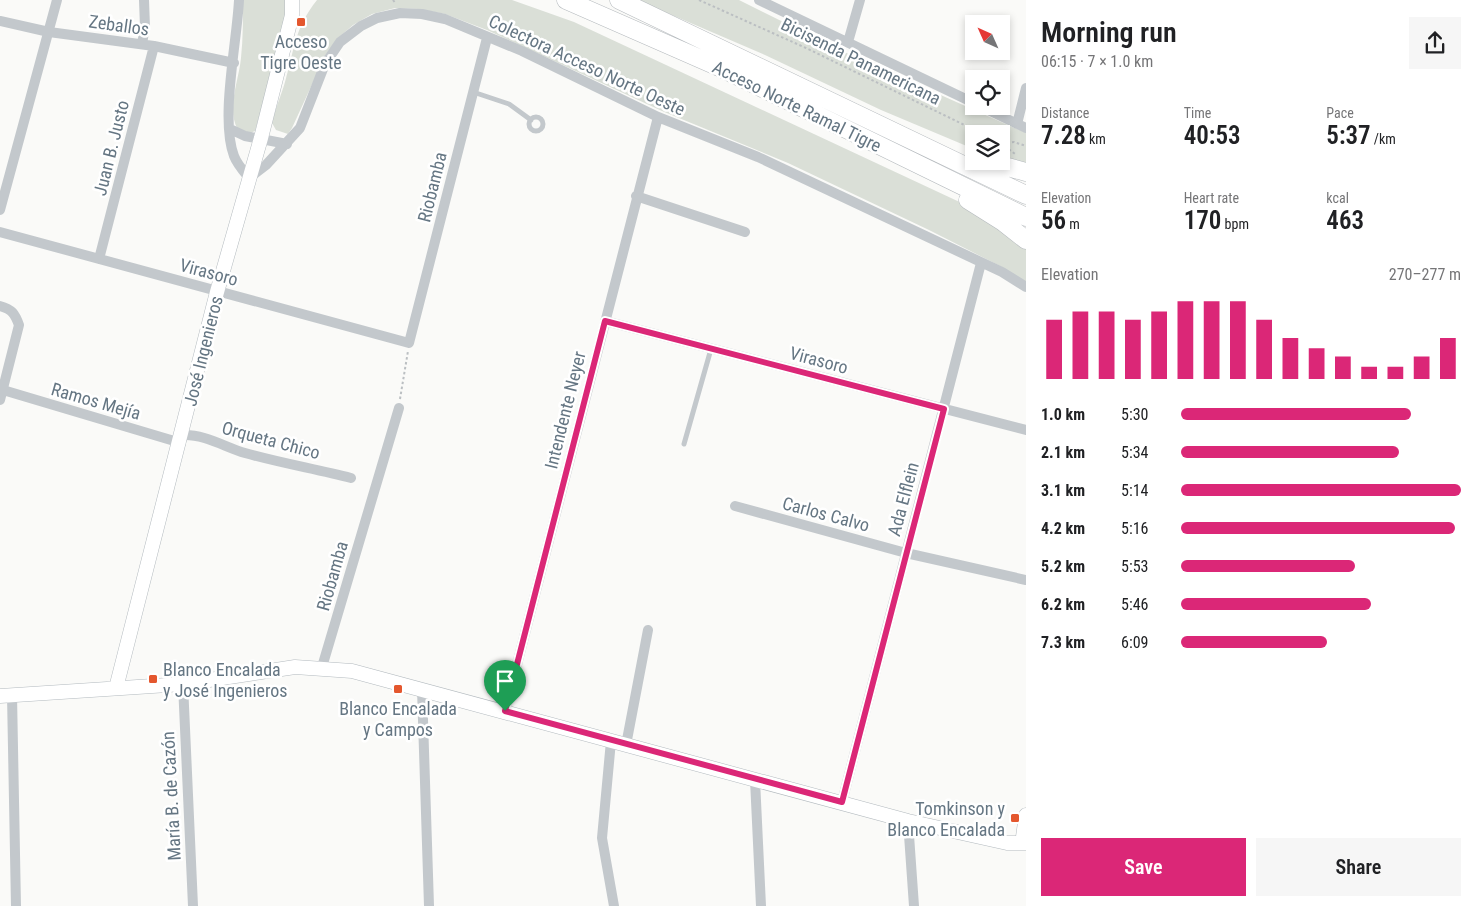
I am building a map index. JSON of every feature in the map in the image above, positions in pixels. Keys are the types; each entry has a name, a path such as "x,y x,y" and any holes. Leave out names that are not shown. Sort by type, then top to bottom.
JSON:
{"highway":[{"name":"Acceso Norte Ramal Tigre","path":"566,0 719,68 1026,217"},
{"name":"Acceso Norte Ramal Tigre","path":"619,0 1026,195"},
{"path":"924,146 965,156"},
{"path":"883,147 1003,222 1026,240"},
{"path":"1010,168 1026,172"}],"street":[{"path":"0,210 57,0"},
{"path":"142,44 145,27 144,0"},
{"path":"239,0 229,105 230,129 234,157 249,178"},
{"name":"José Ingenieros","path":"292,0 292,15"},
{"name":"José Ingenieros","path":"116,688 182,439 218,292 261,138 292,15 300,0"},
{"path":"760,0 965,99"},
{"path":"848,42 860,0"},
{"name":"Colectora Acceso Norte Oeste","path":"249,178 266,165 300,128 325,64 340,42 361,26 377,18 400,13 422,14 444,19 522,51 658,117 758,157 1002,272 1026,287"},
{"name":"Zeballos","path":"0,20 49,32 154,46 234,63"},
{"name":"Riobamba","path":"409,344 487,38"},
{"name":"Juan B. Justo","path":"99,259 154,46"},
{"path":"998,115 1021,126 1026,88"},
{"name":"Intendente Neyer","path":"505,711 636,196 658,117"},
{"path":"230,129 245,136 287,144"},
{"path":"636,196 745,232"},
{"name":"Virasoro","path":"0,232 409,344"},
{"name":"Ada Elflein","path":"842,802 981,263"},
{"path":"0,306 8,308 15,314 19,325 1,395"},
{"name":"Virasoro","path":"605,321 1026,430"},
{"name":"Ramos Mejía","path":"1,395 182,439"},
{"name":"Riobamba","path":"322,667 398,408"},
{"name":"Orqueta Chico","path":"182,439 200,436 240,452 350,478"},
{"name":"Carlos Calvo","path":"735,506 906,552 1026,580"},
{"path":"626,745 648,630"},
{"path":"16,906 6,696 183,684 295,667 322,667 352,671 908,821 1007,843 1026,843 1023,837 1026,815"},
{"name":"María B. de Cazón","path":"183,684 192,906"},
{"path":"422,689 429,906"},
{"path":"611,741 602,832 614,906"},
{"path":"755,780 761,906"},
{"path":"908,821 914,906"}],"lane":[{"path":"473,92 509,104 531,120"},
{"path":"684,444 711,349"}],"path":[{"name":"Bicisenda Panamericana","path":"699,0 806,48 965,125"},
{"path":"1010,143 1026,144"},
{"path":"1010,150 1015,154"},
{"path":"398,408 409,344"}],"shaded area":[{"path":"243,0 285,0 287,15 255,131 248,134 238,130 233,113 234,94 242,51"},
{"path":"317,0 512,0 574,22 966,205 1004,228 1026,249 1026,282 1002,267 929,230 788,163 662,111 487,30 445,14 419,9 395,8 372,14 353,25 338,38 326,54 288,134 276,130 272,123 296,39 309,10"},
{"path":"637,0 739,0 842,51 965,106 965,115 986,115 1008,125 965,125 965,145 881,110 765,55"},
{"path":"1010,126 1026,133 1026,165 1010,161"}],"place":[{"name":"Acceso Tigre Oeste","path":"301,22"},
{"name":"Blanco Encalada y José Ingenieros","path":"153,679"},
{"name":"Blanco Encalada y Campos","path":"398,689"},
{"name":"Tomkinson y Blanco Encalada","path":"1015,818"}],"route":[{"path":"605,321 944,409 842,802 505,711 605,321"}]}
